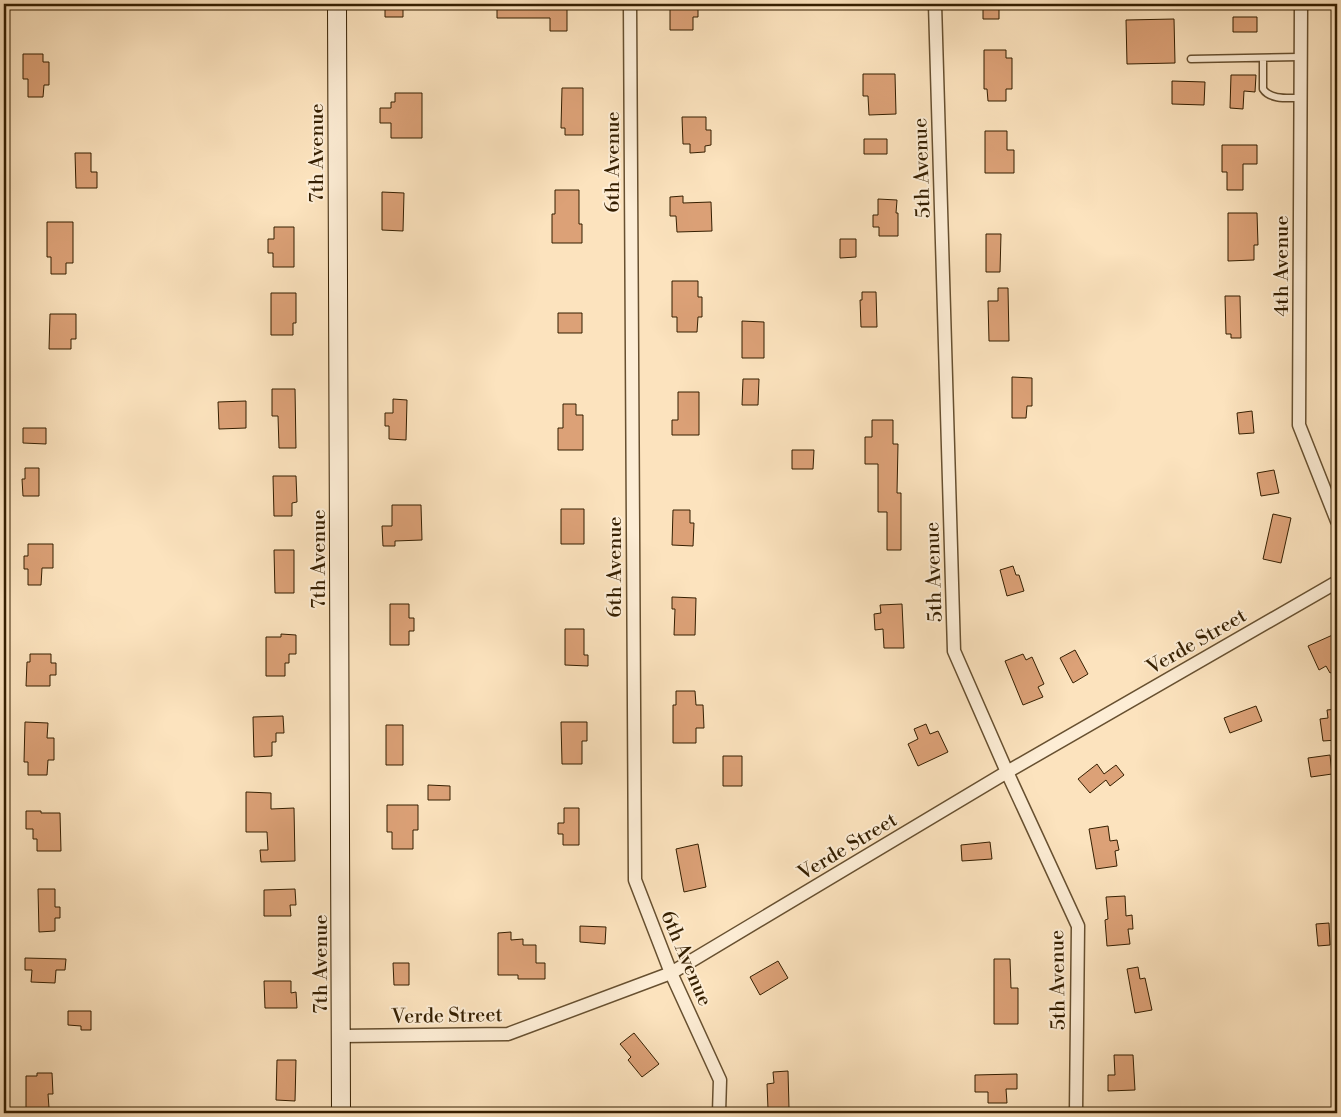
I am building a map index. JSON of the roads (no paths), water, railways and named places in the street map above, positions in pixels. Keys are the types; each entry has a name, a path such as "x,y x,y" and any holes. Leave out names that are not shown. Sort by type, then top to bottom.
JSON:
{"street":[{"name":"7th Avenue","path":"337,4 342,1113"},
{"name":"6th Avenue","path":"630,4 635,880 671,973 720,1080 719,1113"},
{"name":"5th Avenue","path":"935,4 954,651 1078,926 1076,1113"},
{"name":"4th Avenue","path":"1301,4 1299,425 1337,521"},
{"name":"Verde Street","path":"341,1036 508,1034 671,973 1007,772 1337,582"}],"lane":[{"path":"1191,59 1300,57"},
{"path":"1263,58 1263,89 1266,93 1277,97 1300,98"}]}
